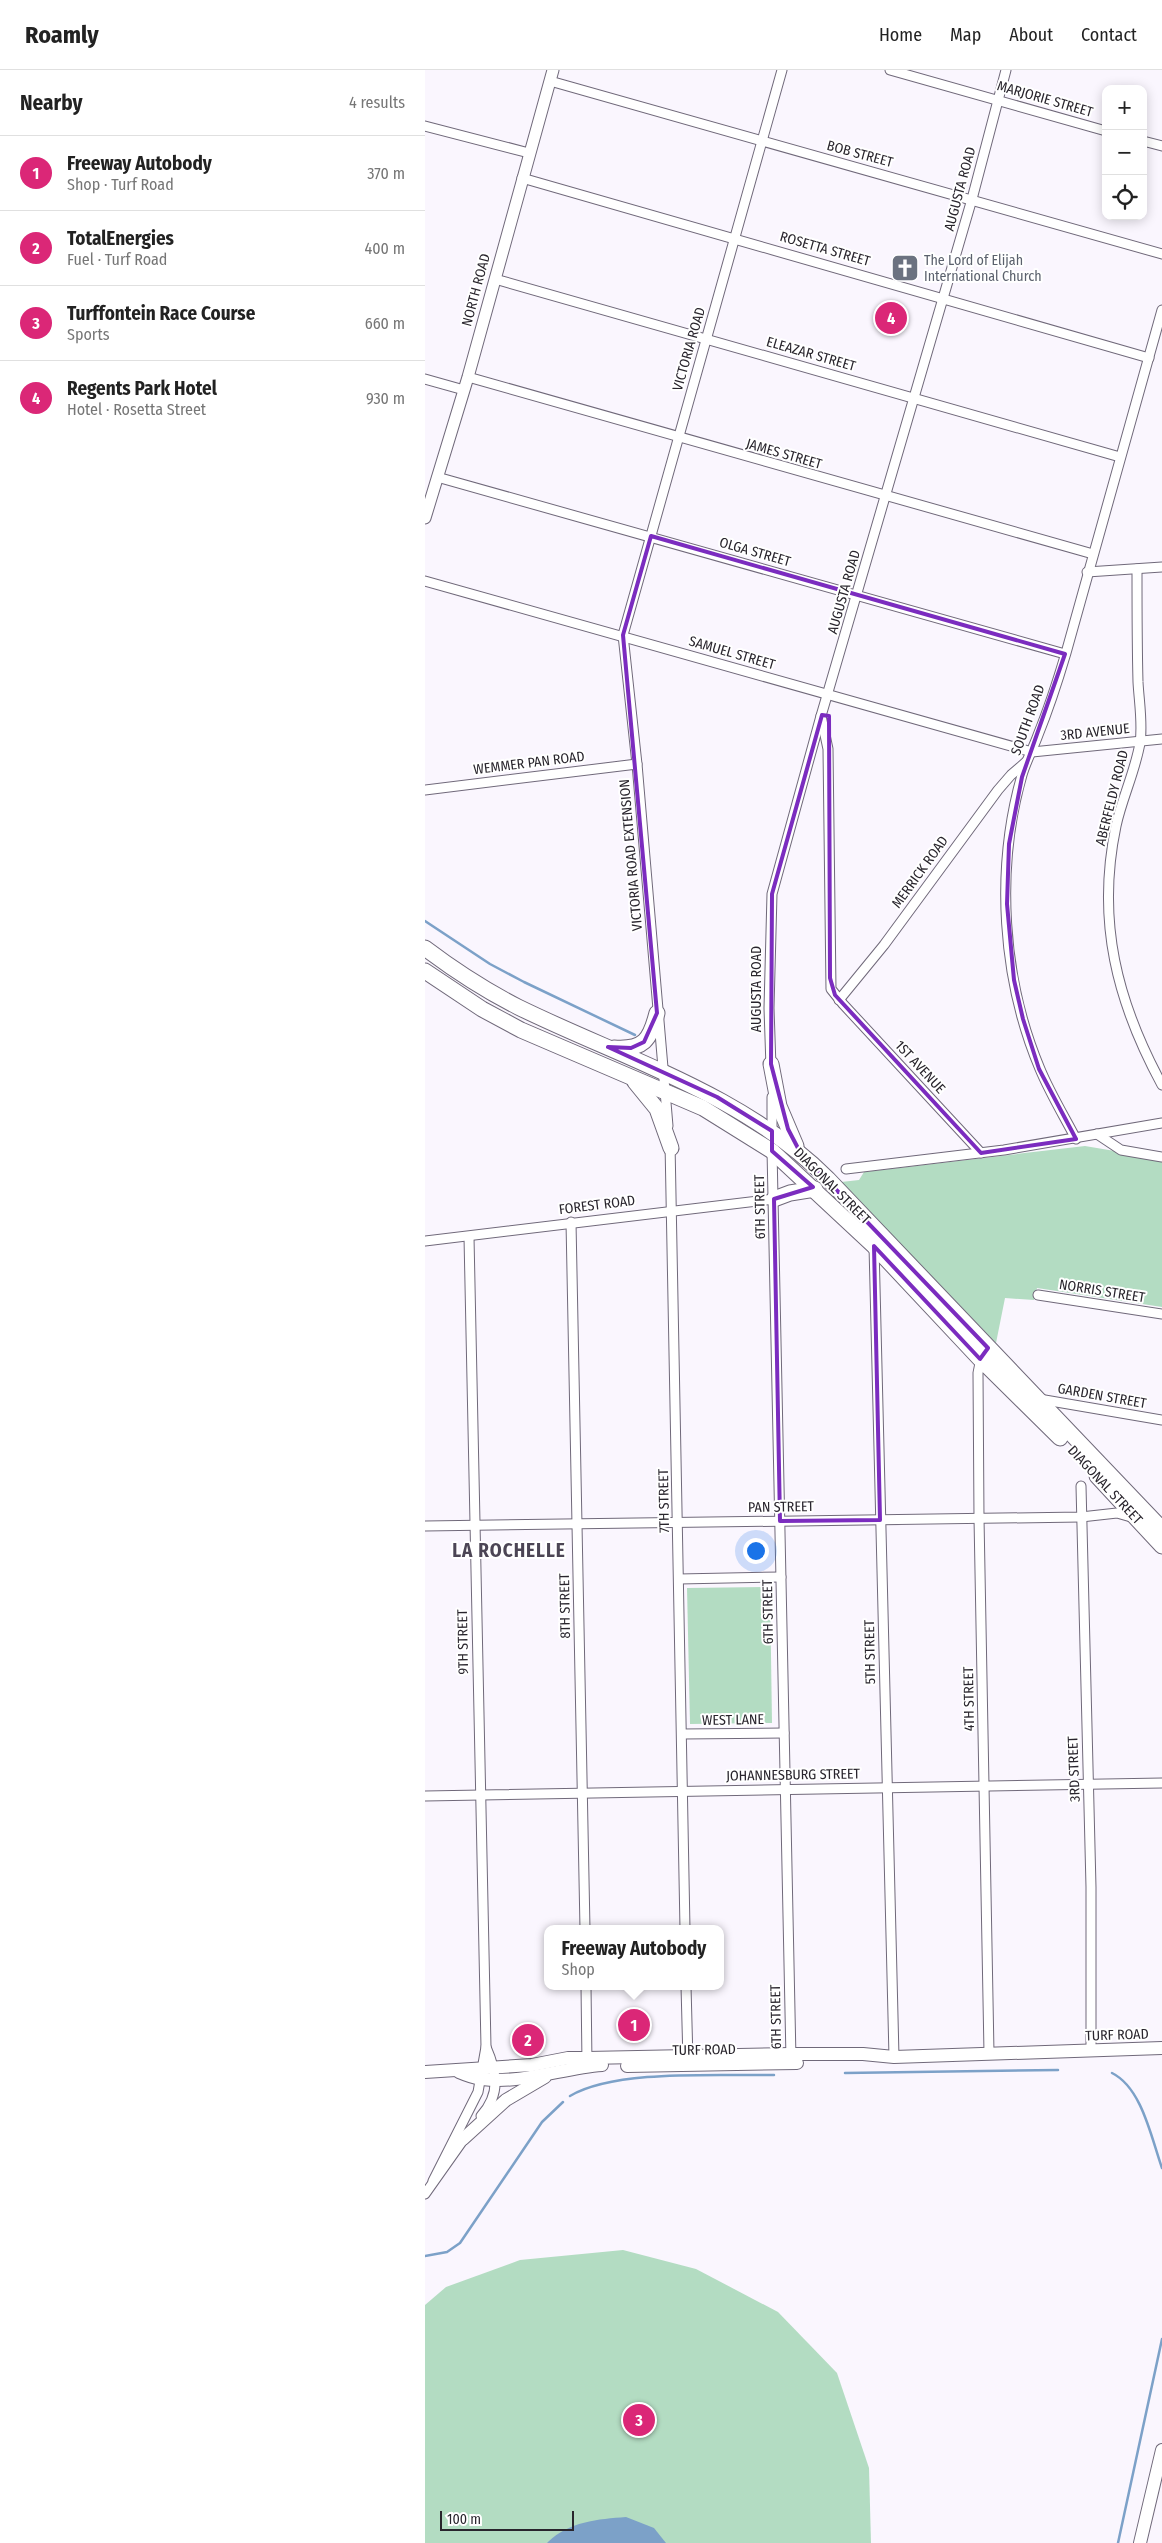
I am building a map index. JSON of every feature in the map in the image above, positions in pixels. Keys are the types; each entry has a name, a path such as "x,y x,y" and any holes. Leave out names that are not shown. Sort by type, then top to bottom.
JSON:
{"main road":[{"name":"DIAGONAL STREET","path":"425,948 465,977 503,999 717,1097 772,1130 800,1152 1162,1546"},
{"name":"DIAGONAL STREET","path":"425,971 508,1023 574,1054 703,1108 772,1150 815,1189 984,1354 1037,1399 1162,1529"},
{"path":"608,1048 631,1048 644,1042 653,1030 657,1013"},
{"path":"771,1064 779,1106 800,1152"},
{"path":"629,1077 645,1092 657,1109 671,1148"},
{"path":"773,1199 790,1193 815,1189"},
{"name":"TURF ROAD","path":"488,2072 568,2058 587,2062 825,2059 1162,2048"},
{"name":"TURF ROAD","path":"425,2072 549,2074 587,2062"},
{"path":"463,2140 506,2100 549,2074"},
{"path":"1140,2543 1162,2450"}],"street":[{"name":"NORTH ROAD","path":"425,518 468,377 553,70"},
{"name":"VICTORIA ROAD","path":"623,635 782,70"},
{"name":"MARJORIE STREET","path":"891,70 1103,130"},
{"name":"AUGUSTA ROAD","path":"772,1130 769,998 772,894 821,716 829,695 972,199 1006,70"},
{"name":"BOB STREET","path":"550,82 972,199 1162,254"},
{"path":"425,126 529,153"},
{"path":"1147,142 1162,146"},
{"name":"ROSETTA STREET","path":"523,178 943,297 1149,358"},
{"name":"ELEAZAR STREET","path":"495,279 1120,457"},
{"name":"SOUTH ROAD","path":"1076,1138 1039,1069 1023,1019 1010,949 1007,919 1007,863 1013,816 1026,762 1032,752 1065,654 1162,310"},
{"name":"JAMES STREET","path":"468,377 677,438 887,495 1093,554"},
{"path":"425,379 464,390"},
{"name":"OLGA STREET","path":"437,477 1065,654"},
{"path":"1087,572 1162,567"},
{"name":"ABERFELDY ROAD","path":"1137,569 1140,741 1120,811 1110,863 1111,946 1117,979 1131,1022 1162,1085"},
{"name":"SAMUEL STREET","path":"425,581 623,635 1032,752"},
{"name":"VICTORIA ROAD EXTENSION","path":"623,635 637,764 663,1073"},
{"path":"821,716 828,749 830,978 831,989 839,1000"},
{"name":"3RD AVENUE","path":"1032,752 1162,739"},
{"name":"MERRICK ROAD","path":"839,1000 884,944 998,790 1026,762"},
{"name":"WEMMER PAN ROAD","path":"425,790 637,764"},
{"name":"1ST AVENUE","path":"839,1000 981,1153"},
{"name":"7TH STREET","path":"663,1073 671,1148 685,1925"},
{"path":"846,1169 981,1153 1162,1123"},
{"name":"6TH STREET","path":"772,1130 791,2059"},
{"path":"1097,1134 1121,1150 1162,1157"},
{"name":"FOREST ROAD","path":"425,1241 773,1199"},
{"name":"8TH STREET","path":"571,1222 585,1925"},
{"name":"9TH STREET","path":"469,1237 485,2047 488,2072"},
{"name":"5TH STREET","path":"873,1246 894,2057"},
{"name":"NORRIS STREET","path":"1038,1295 1162,1314"},
{"name":"4TH STREET","path":"984,1354 979,1518 989,2053"},
{"name":"GARDEN STREET","path":"1037,1399 1162,1420"},
{"name":"3RD STREET","path":"1081,1486 1089,1784 1091,2051"},
{"name":"PAN STREET","path":"425,1526 1081,1517 1117,1513 1136,1519"},
{"path":"679,1578 781,1577"},
{"name":"WEST LANE","path":"682,1734 784,1733"},
{"name":"JOHANNESBURG STREET","path":"425,1796 1162,1783"},
{"path":"586,1990 587,2062"},
{"path":"687,1990 688,2061"},
{"path":"425,2194 493,2100 488,2072"},
{"path":"433,2181 442,2158 488,2072"}],"highlighted area":[{"path":"651,536 1065,654 1022,777 1009,844 1007,904 1014,980 1023,1019 1039,1069 1076,1139 981,1153 835,995 830,978 829,716 822,715 772,894 771,1064 788,1129 800,1152 988,1348 980,1359 874,1246 880,1520 780,1521 774,1199 813,1187 772,1151 772,1131 717,1097 608,1047 631,1048 644,1042 657,1013 623,635"}],"green space":[{"path":"1085,1146 1162,1159 1162,1307 1037,1288 1034,1300 1005,1298 996,1343 841,1182 859,1180 864,1172"},
{"path":"770,1587 772,1723 690,1724 687,1588"},
{"path":"623,2250 696,2269 778,2312 837,2373 869,2468 871,2543 425,2543 425,2305 446,2287 520,2260"}],"water":[{"path":"626,2517 654,2528 666,2543 547,2543 564,2530 573,2526 605,2519"}],"waterway":[{"path":"425,921 490,964 635,1035"},
{"path":"845,2073 1058,2070"},
{"path":"1112,2073 1122,2080 1138,2101 1162,2168"},
{"path":"570,2096 590,2087 613,2081 640,2078 697,2075 774,2075"},
{"path":"425,2256 447,2252 460,2243 542,2122 563,2102"},
{"path":"1118,2543 1162,2339"}],"place":[{"name":"The Lord of Elijah International Church","path":"905,268"},
{"name":"Regents Park Hotel","path":"891,318"},
{"name":"Freeway Autobody","path":"634,2025"},
{"name":"TotalEnergies","path":"528,2040"},
{"name":"Turffontein Race Course","path":"639,2420"}],"district":[{"name":"LA ROCHELLE","path":"509,1550"}]}
